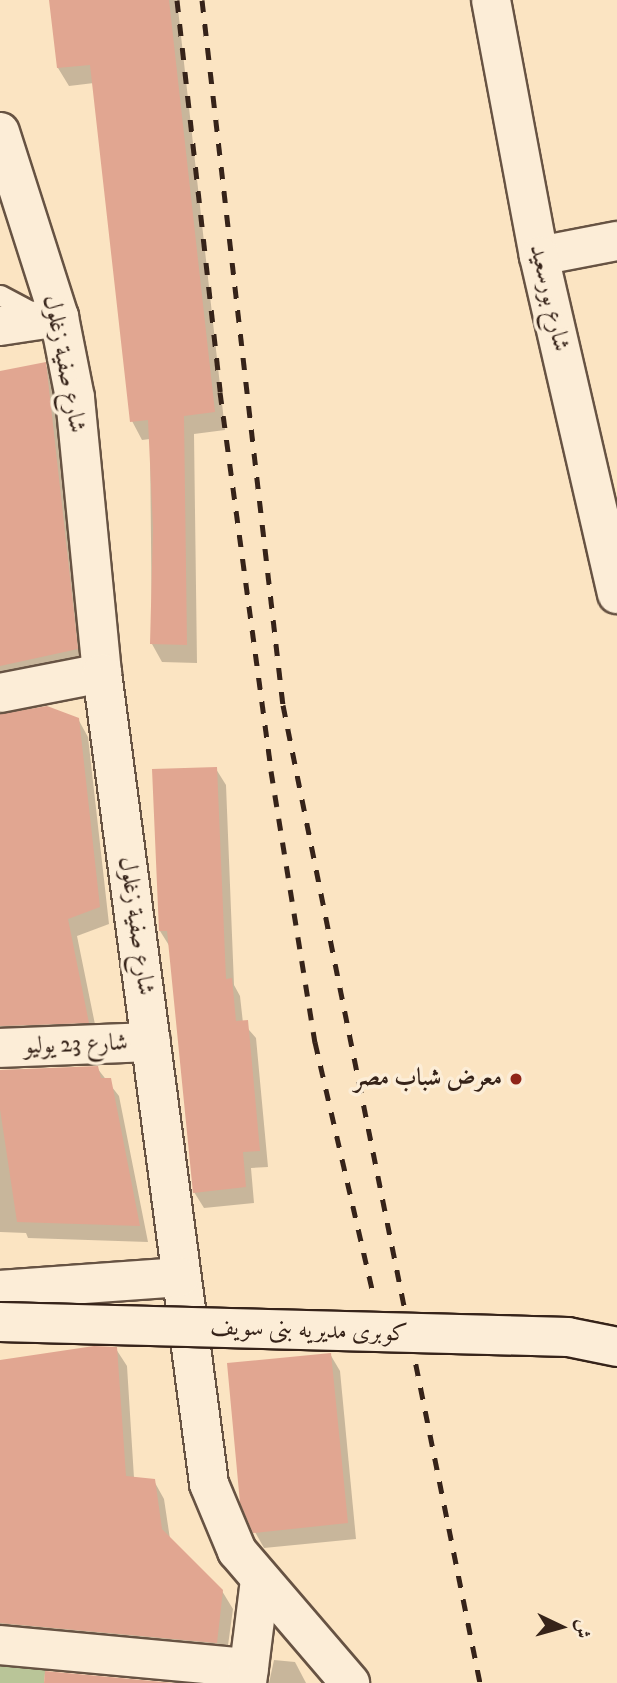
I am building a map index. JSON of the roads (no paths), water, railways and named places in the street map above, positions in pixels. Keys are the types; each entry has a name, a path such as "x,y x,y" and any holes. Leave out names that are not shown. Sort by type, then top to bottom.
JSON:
{"street":[{"name":"شارع بورسعيد","path":"491,0 539,256 617,594"},
{"name":"شارع صفية زغلول","path":"0,132 59,317 75,398 102,673 209,1484 237,1551 350,1683"},
{"path":"539,256 617,241"},
{"path":"0,326 59,317"},
{"path":"0,692 102,673"},
{"name":"شارع 23 يوليو","path":"0,1048 151,1042"},
{"path":"180,1278 9,1289 7,1326 185,1316"},
{"name":"كوبرى مديريه بنى سويف","path":"7,1326 568,1338 617,1347"},
{"path":"0,1645 248,1676 260,1580"}],"lane":[{"path":"0,295 22,310 59,317"}],"railway":[{"path":"177,0 220,392 271,771 315,1042 374,1297"},
{"path":"202,0 283,705 480,1683"}],"place":[{"name":"معرض شباب مصر","path":"516,1079"}]}
